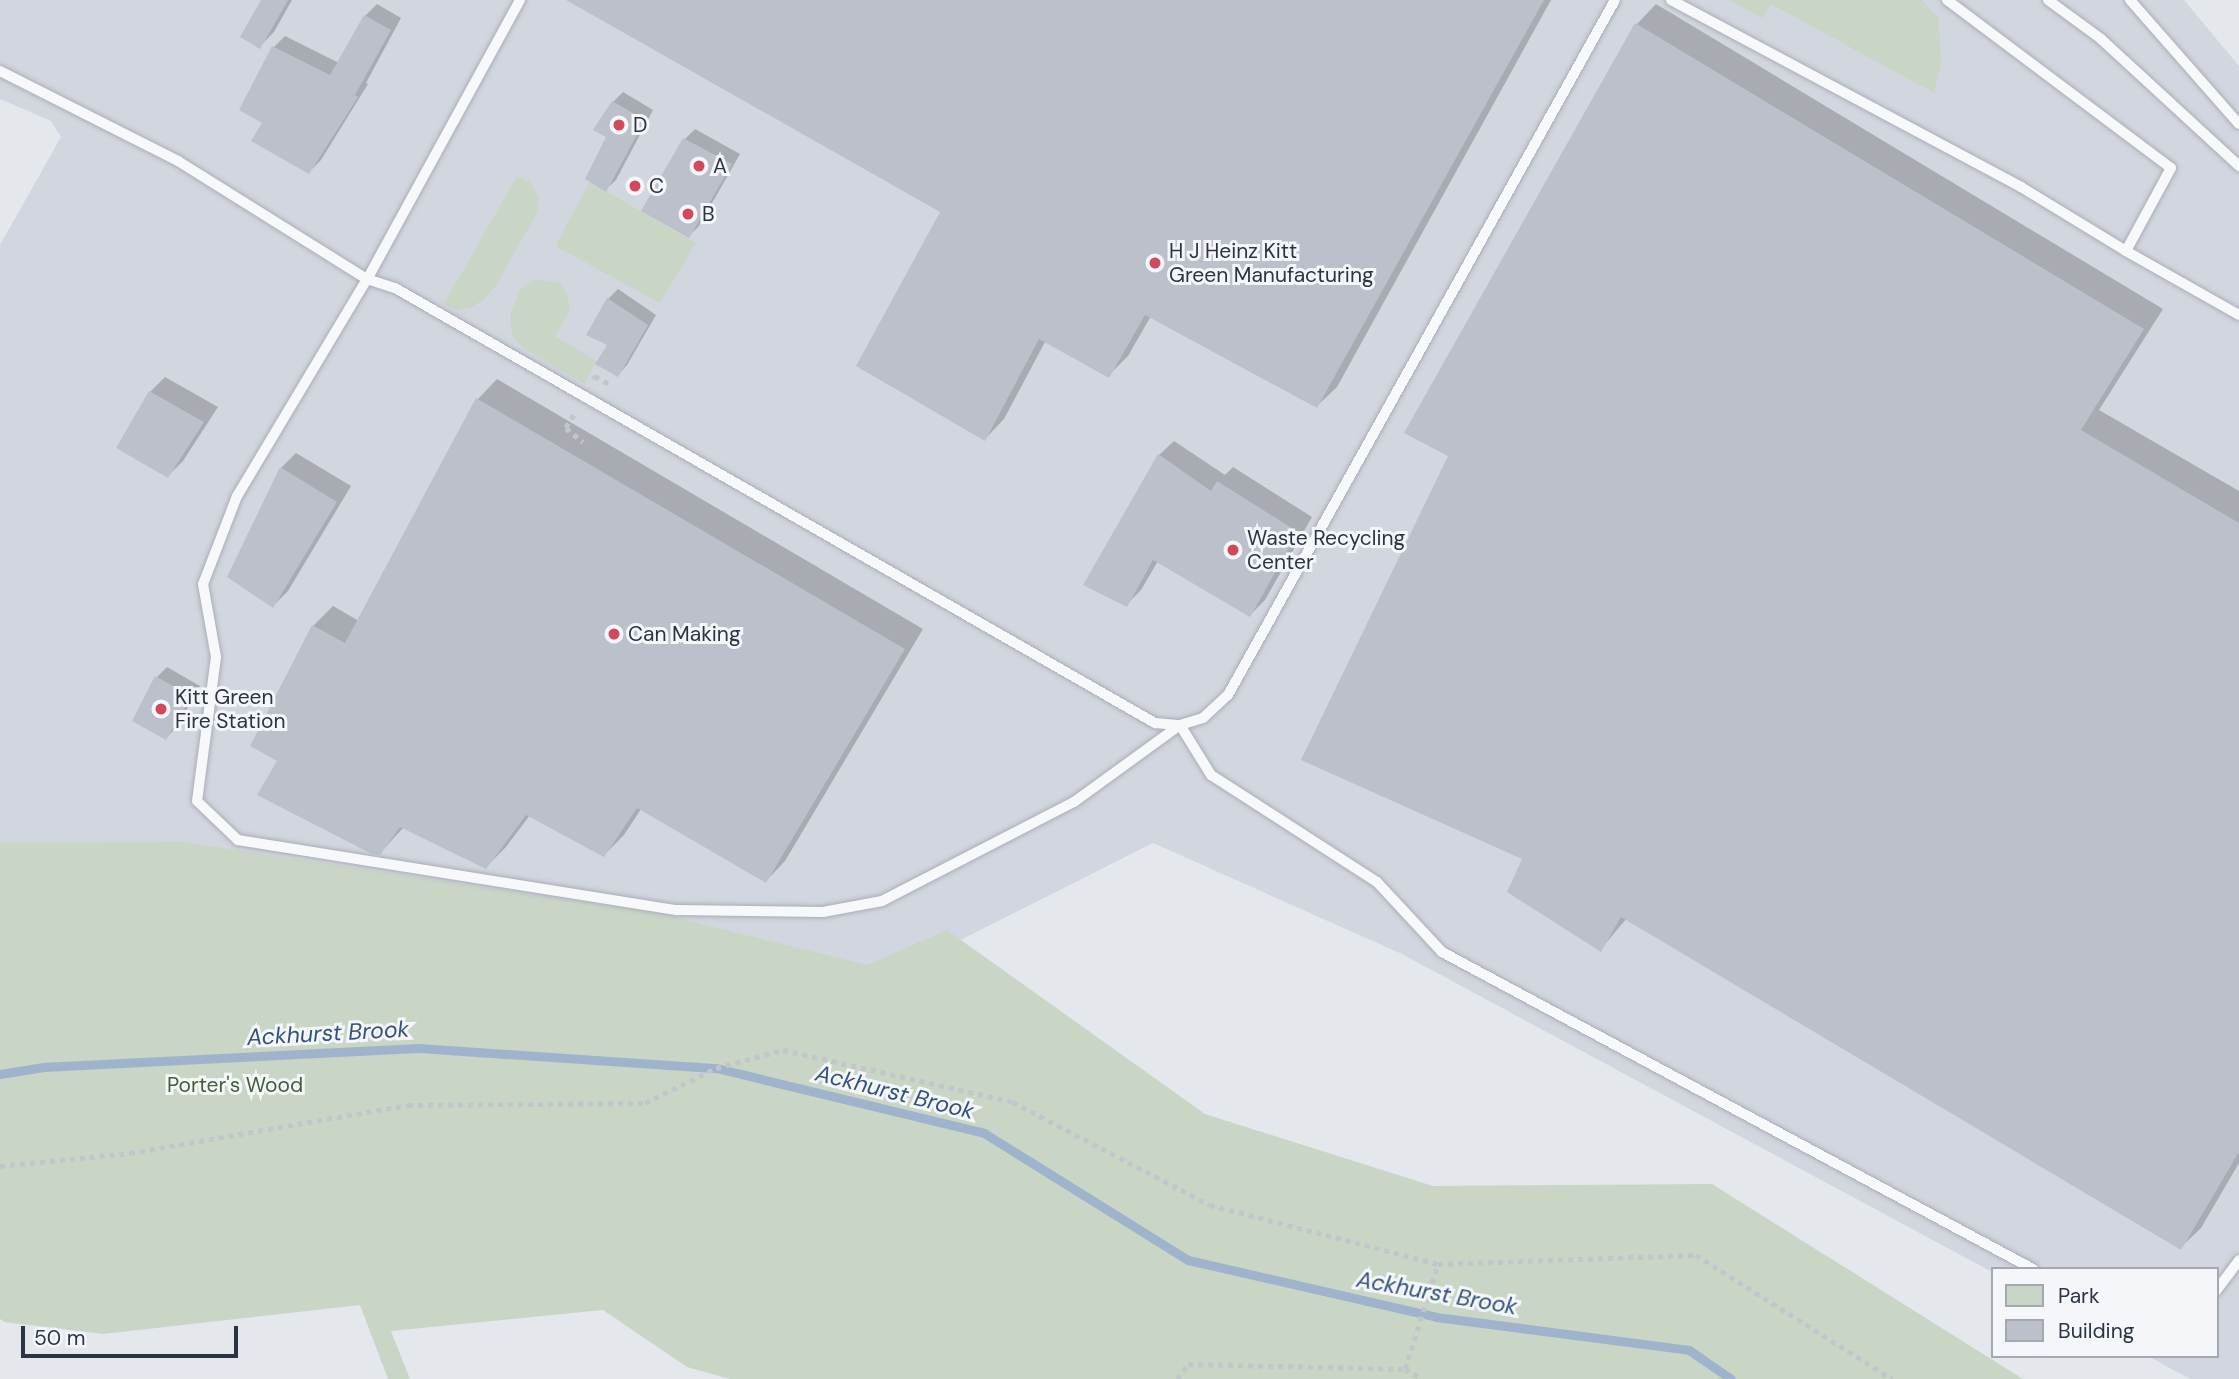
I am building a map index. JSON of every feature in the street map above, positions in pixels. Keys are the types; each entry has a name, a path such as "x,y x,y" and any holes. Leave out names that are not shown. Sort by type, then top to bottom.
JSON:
{"lane":[{"path":"520,0 367,279 237,496 203,583 216,657 197,802 238,840 677,910 822,912 882,901 1062,808 1180,725 1203,718 1228,695 1615,0"},
{"path":"1671,0 2021,187 2239,315"},
{"path":"1947,0 2171,168 2126,251"},
{"path":"2048,0 2101,40 2239,166"},
{"path":"2130,0 2239,124"},
{"path":"0,71 178,161 367,279 395,288 1155,723 1180,725"},
{"path":"1180,725 1211,775 1377,882 1442,952 2030,1267"},
{"path":"2218,1288 2239,1260"}],"path":[{"path":"573,415 566,428 583,442"},
{"path":"0,1166 130,1153 408,1105 645,1103 716,1068 783,1050 1013,1102 1210,1205 1438,1264 1696,1255 1892,1379"},
{"path":"1405,1369 1438,1264"},
{"path":"1177,1379 1188,1364 1405,1369 1422,1379"}],"shaded area":[{"path":"0,0 2184,0 2239,66 2239,1379 2190,1379 2152,1358 2218,1358 2218,1267 1990,1267 1990,1271 1402,954 1153,843 873,984 0,865 0,245 61,137 51,121 0,99"}],"green space":[{"path":"1728,0 1922,0 1939,19 1941,64 1934,93 1771,4 1763,18"},
{"path":"517,176 530,182 539,198 537,213 496,285 485,299 470,308 456,310 444,304"},
{"path":"590,182 696,243 660,303 555,246"},
{"path":"534,279 560,283 568,297 569,312 555,336 597,361 584,384 522,347 512,335 510,316 520,290"},
{"name":"Porter's Wood","path":"183,842 661,914 867,965 947,930 1205,1114 1433,1186 1712,1184 2023,1379 730,1379 687,1367 603,1310 391,1331 410,1379 388,1379 360,1305 103,1334 5,1322 0,1319 0,843"}],"building":[{"path":"261,0 288,0 260,49 240,37"},
{"name":"H J Heinz Kitt Green Manufacturing","path":"566,0 1544,0 1317,408 1145,315 1109,378 1039,339 985,441 856,366 940,212"},
{"path":"364,15 391,30 355,95 358,97 309,174 251,141 262,123 239,110 272,46 330,75"},
{"path":"1635,23 2144,329 2081,430 2239,523 2239,1152 2181,1250 1621,917 1601,952 1507,892 1522,859 1301,760 1448,456 1404,433"},
{"path":"612,101 645,120 606,192 585,179 606,137 593,130"},
{"path":"683,138 732,164 689,238 641,211"},
{"path":"607,298 648,325 618,377 595,364 607,345 586,335"},
{"path":"149,391 204,422 168,478 116,448"},
{"name":"Can Making","path":"476,398 905,649 766,883 637,808 604,857 526,815 486,869 400,827 380,855 370,853 257,795 277,761 250,746 312,625 345,643"},
{"path":"1158,454 1211,491 1217,481 1298,532 1250,617 1153,560 1127,607 1083,585"},
{"path":"280,467 337,502 273,608 227,577"},
{"name":"Kitt Green Fire Station","path":"155,676 192,696 166,740 132,721"}],"waterway":[{"name":"Ackhurst Brook","path":"0,1074 43,1067 419,1048 716,1068 984,1133 1188,1260 1436,1317 1689,1350 1731,1379"}],"place":[{"name":"D","path":"619,125"},
{"name":"A","path":"699,166"},
{"name":"C","path":"635,186"},
{"name":"B","path":"688,214"},
{"name":"H J Heinz Kitt Green Manufacturing","path":"1155,263"},
{"name":"Waste Recycling Center","path":"1233,550"},
{"name":"Can Making","path":"614,634"},
{"name":"Kitt Green Fire Station","path":"161,709"}]}
